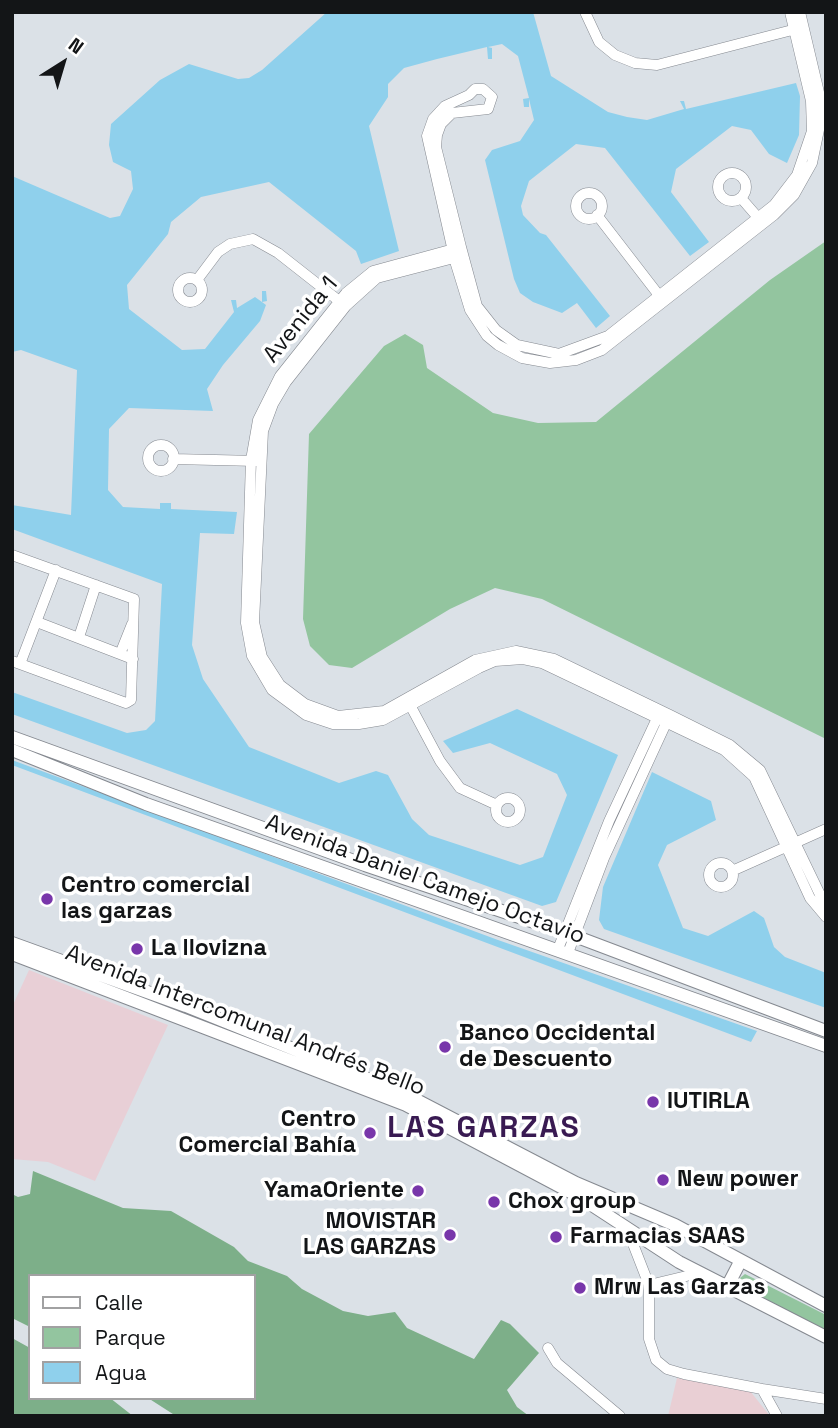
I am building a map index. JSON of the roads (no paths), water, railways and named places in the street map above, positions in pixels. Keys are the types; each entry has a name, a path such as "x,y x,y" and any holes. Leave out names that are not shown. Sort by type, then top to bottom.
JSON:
{"main road":[{"name":"Avenida Daniel Camejo Octavio","path":"12,737 365,865 569,934 826,1031"},
{"name":"Avenida Daniel Camejo Octavio","path":"12,750 146,804 826,1046"},
{"name":"Avenida Intercomunal Andrés Bello","path":"12,943 186,1006 403,1093 576,1183 657,1216 826,1306"},
{"name":"Avenida Intercomunal Andrés Bello","path":"12,954 281,1054 406,1105 578,1196 628,1231 699,1273 826,1337"},
{"path":"727,1287 740,1262"}],"street":[{"path":"585,12 599,42 615,55 635,63 657,65 799,28"},
{"path":"457,252 427,136 438,112 479,88 487,90 492,97 488,109 452,113 441,124 436,147 457,252 466,300 487,336 537,362 562,362 602,350 662,298 783,207 799,187 812,163 821,102 799,28 790,12"},
{"path":"799,28 800,12"},
{"path":"469,96 472,109"},
{"path":"741,198 761,221"},
{"path":"597,215 662,298"},
{"path":"197,280 224,248 245,239 253,239 278,253 343,303"},
{"name":"Avenida 1","path":"457,252 395,267 368,283 343,303 273,404 263,430 256,461 253,528 254,622 262,657 280,685 305,704 338,716 384,711 409,703 475,660 496,653 526,651 554,659 735,753 754,777 790,845"},
{"path":"173,460 256,461"},
{"path":"13,557 56,570 134,598 131,700 126,704 16,663 37,622 56,570"},
{"path":"79,637 96,585"},
{"path":"120,654 135,617"},
{"path":"37,622 133,659"},
{"path":"409,703 440,761 460,788 497,805"},
{"path":"563,951 664,717"},
{"path":"732,870 826,829"},
{"path":"790,845 826,906"},
{"path":"790,845 810,898 826,917"},
{"path":"628,1231 649,1285 649,1339 652,1353 661,1365 719,1382 826,1399"},
{"path":"649,1285 699,1273"},
{"path":"548,1348 557,1363 620,1416"},
{"path":"762,1389 778,1416"}],"water":[{"path":"327,12 533,12 551,76 608,112 627,117 647,120 684,109 680,101 684,101 686,109 796,83 800,96 799,135 787,163 769,154 751,130 732,126 676,169 671,192 709,242 690,256 605,148 576,144 529,181 521,206 523,215 540,233 546,235 610,316 596,328 577,303 562,313 533,302 520,293 514,279 485,160 492,150 520,141 534,120 529,99 529,107 524,107 523,99 529,98 518,56 502,44 488,47 492,48 492,59 488,59 487,47 404,68 388,84 388,97 369,126 399,251 361,264 356,251 269,182 201,197 171,222 168,234 127,285 129,309 182,350 205,349 234,312 231,300 236,300 237,308 255,297 266,305 260,321 223,365 207,389 213,411 129,408 109,429 108,490 123,507 160,509 160,503 171,503 171,509 237,512 234,534 200,533 192,645 203,679 249,747 339,783 376,771 388,775 412,819 429,835 520,865 543,857 567,795 557,774 490,743 453,753 443,741 517,709 618,755 556,902 542,906 12,714 12,692 127,733 146,730 155,721 162,584 12,529 12,505 71,515 77,370 21,350 12,352 12,176 110,218 120,216 133,189 131,171 113,162 109,145 111,124 160,80 189,64 238,79 249,78 262,70"},
{"path":"262,291 266,291 267,301 262,302"},
{"path":"12,760 498,940 757,1031 751,1042 12,765"},
{"path":"652,772 711,801 716,820 667,845 658,865 683,928 708,936 754,911 764,918 774,947 785,957 826,973 826,1008 604,929 599,920 603,887"}],"place":[{"name":"Centro comercial las garzas","path":"47,899"},
{"name":"La llovizna","path":"137,949"},
{"name":"Banco Occidental de Descuento","path":"445,1047"},
{"name":"IUTIRLA","path":"653,1102"},
{"name":"Centro Comercial Bahía","path":"370,1133"},
{"name":"New power","path":"663,1180"},
{"name":"YamaOriente","path":"418,1191"},
{"name":"Chox group","path":"494,1202"},
{"name":"MOVISTAR LAS GARZAS","path":"450,1235"},
{"name":"Farmacias SAAS","path":"556,1237"},
{"name":"Mrw Las Garzas","path":"580,1288"}],"district":[{"name":"LAS GARZAS","path":"484,1129"}]}
